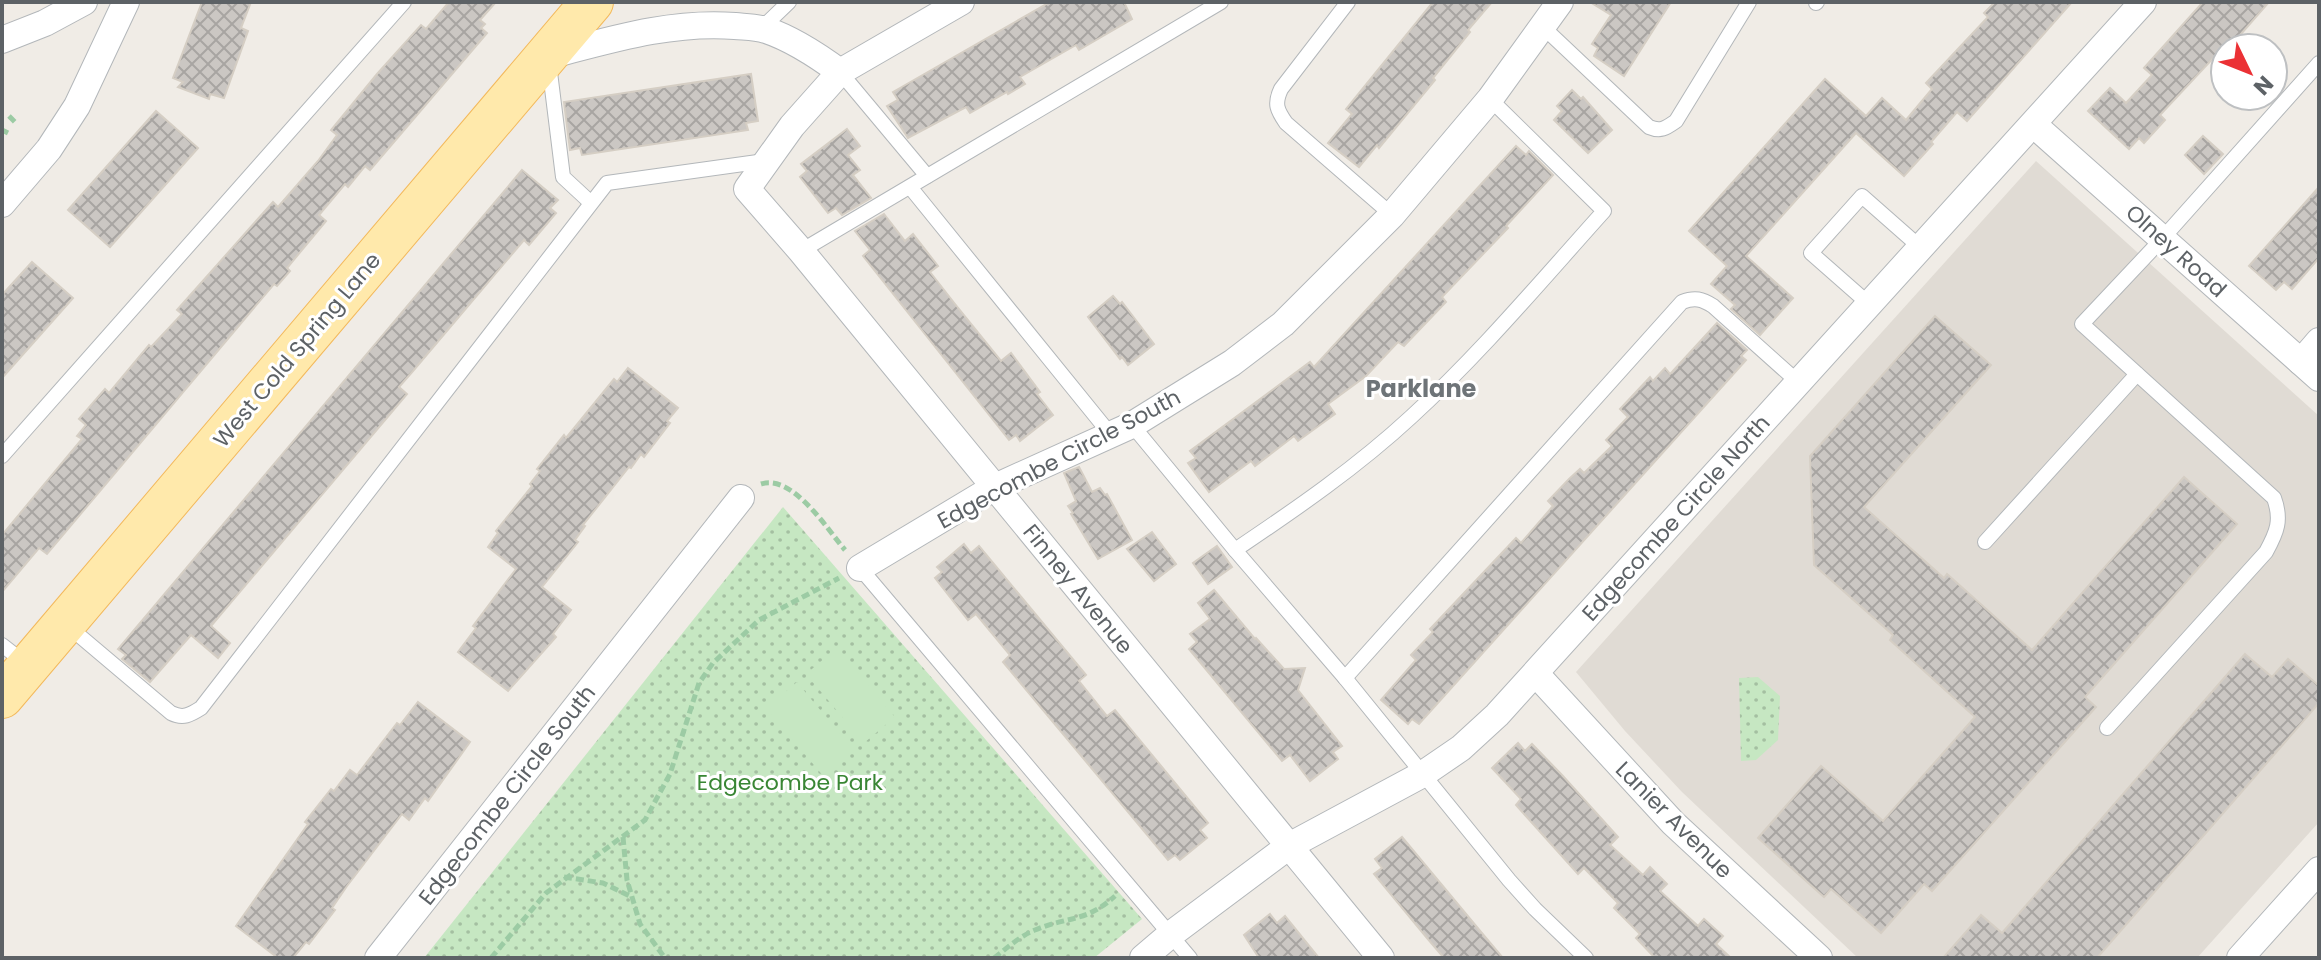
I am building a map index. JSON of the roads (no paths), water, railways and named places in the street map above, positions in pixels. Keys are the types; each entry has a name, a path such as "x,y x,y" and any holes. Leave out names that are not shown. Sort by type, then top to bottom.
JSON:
{"main road":[{"name":"West Cold Spring Lane","path":"11,669 65,623 592,2"}],"street":[{"path":"2,40 45,23 84,2"},
{"path":"2,204 49,149 77,106 126,2"},
{"name":"Finney Avenue","path":"961,2 840,72 815,98 747,189 1381,958"},
{"name":"Edgecombe Circle South","path":"860,568 995,487 1122,430 1232,363 1283,324 1392,215 1490,99 1560,2"},
{"name":"Edgecombe Circle North","path":"1143,958 1289,846 1423,774 1461,748 1537,675 2143,2"},
{"path":"548,56 658,28 687,25 762,28 813,52 840,72"},
{"name":"Olney Road","path":"2034,125 2310,370"},
{"path":"2310,370 2319,341"},
{"name":"Edgecombe Circle South","path":"378,958 741,498"},
{"name":"Lanier Avenue","path":"1537,675 1673,823 1801,952"},
{"path":"2240,958 2319,870"}],"lane":[{"path":"2,456 404,2"},
{"path":"762,28 789,2"},
{"path":"801,251 1221,2"},
{"path":"1348,2 1281,89 1276,99 1277,110 1286,123 1392,215"},
{"path":"1543,27 1649,127 1657,130 1667,128 1676,121 1749,2"},
{"path":"548,56 563,177 590,202"},
{"path":"2107,728 2266,552 2278,531 2279,512 2274,498 2082,324 2319,63"},
{"path":"840,72 927,176"},
{"path":"1235,550 1327,485 1410,418 1458,372 1604,211 1490,99"},
{"path":"65,623 171,713 179,717 201,708 607,183 767,161"},
{"path":"910,187 1122,430 1235,550 1345,678 1509,880 1586,958"},
{"path":"1869,304 1811,253 1862,196 1921,248"},
{"path":"1345,678 1682,302 1693,298 1713,306 1798,382"},
{"path":"1985,542 2137,374"},
{"path":"860,568 1190,958"}],"district":[{"name":"Parklane","path":"1421,388"}],"park label":[{"name":"Edgecombe Park","path":"790,782"}]}
